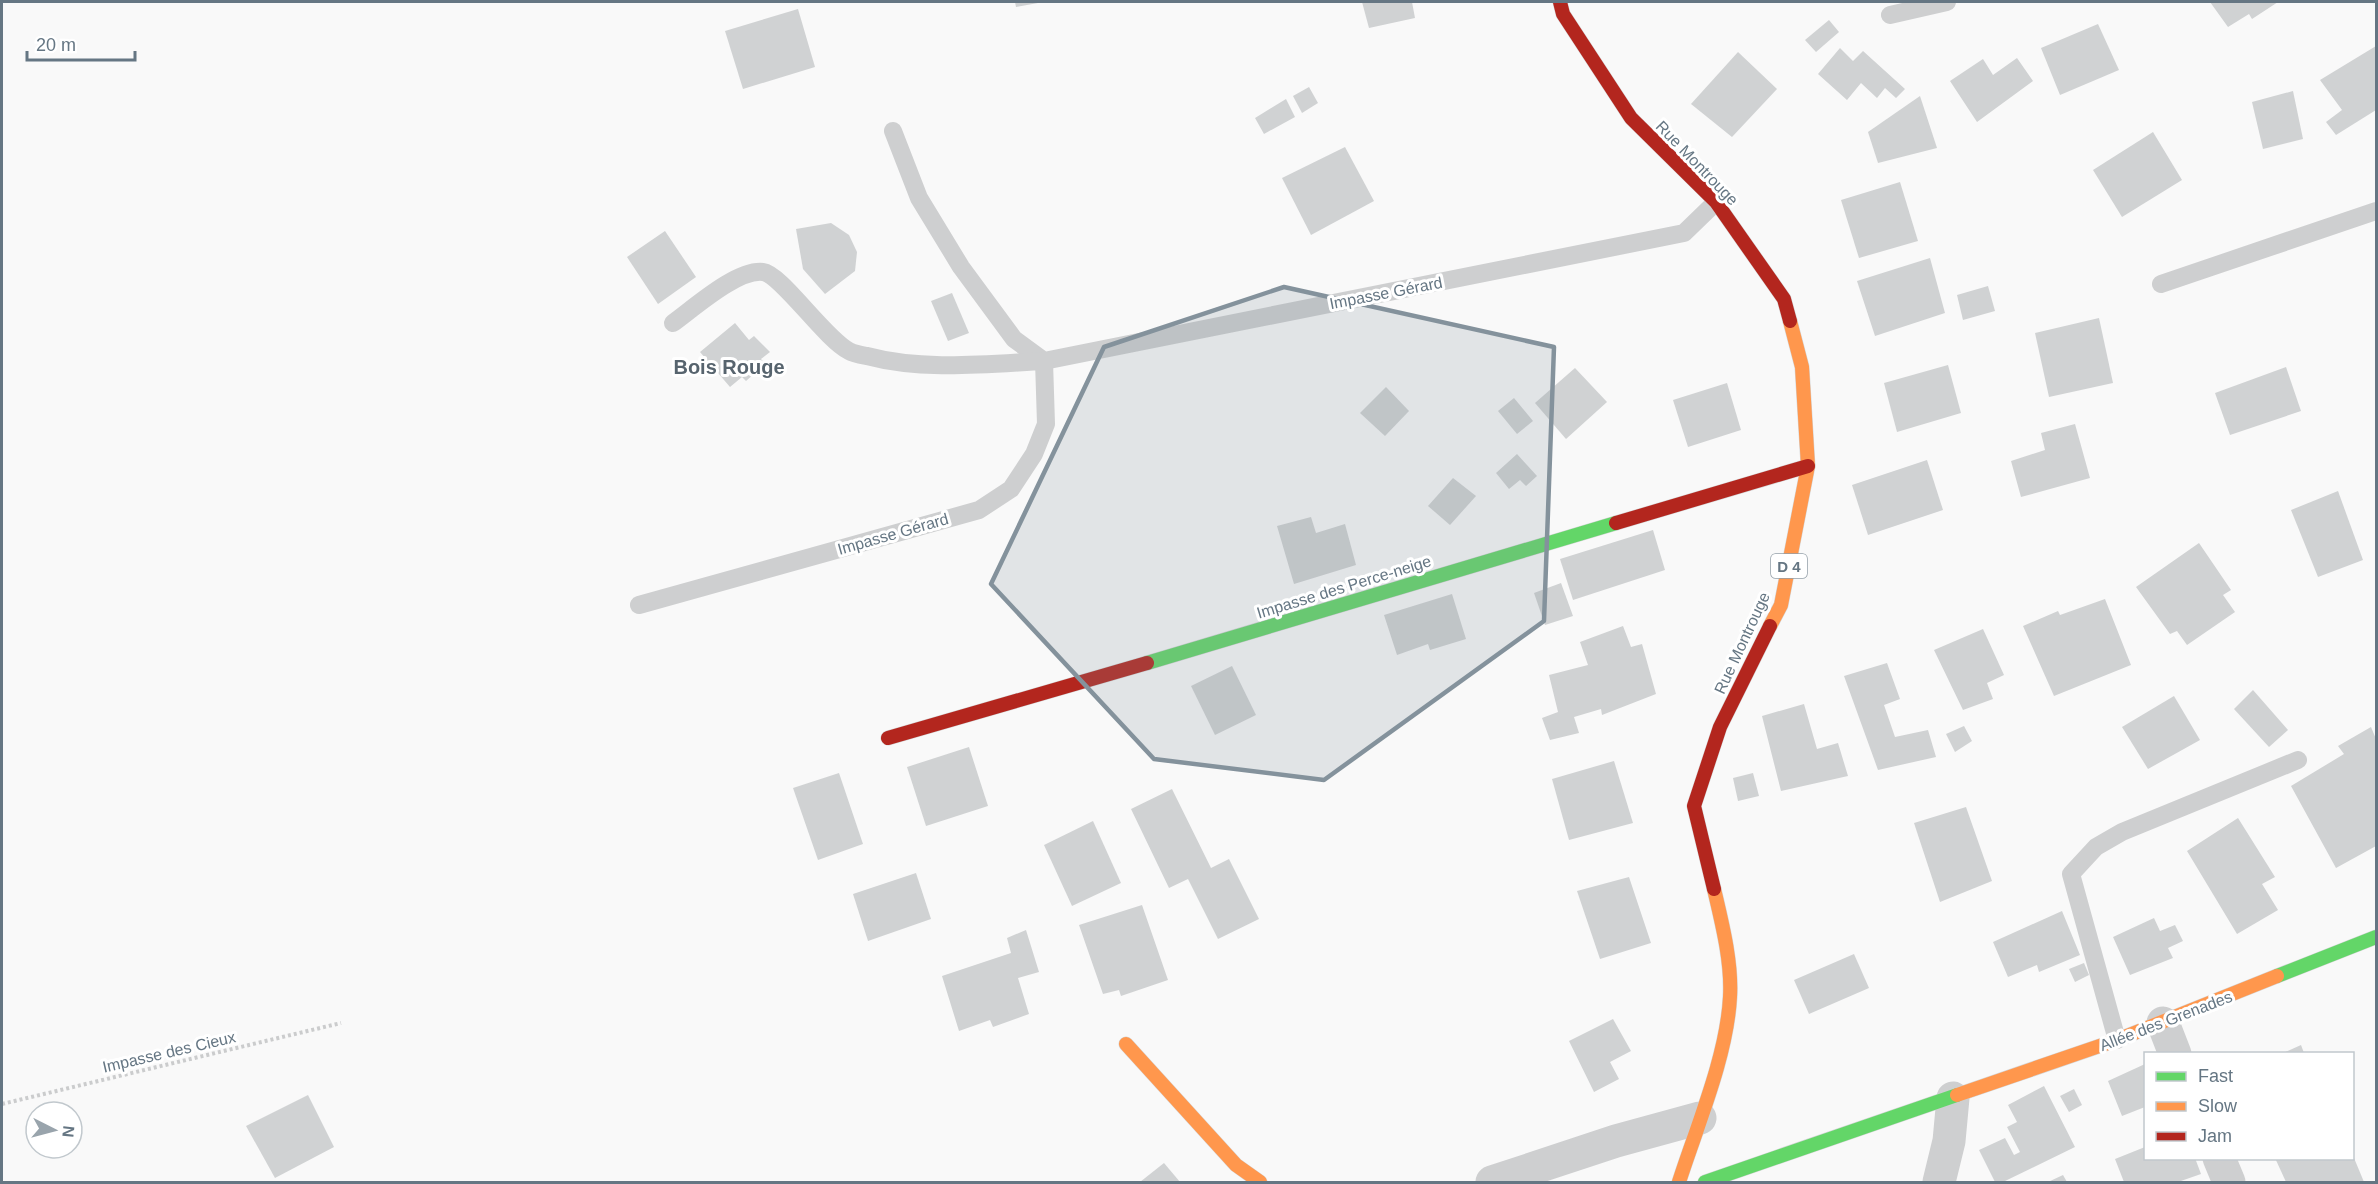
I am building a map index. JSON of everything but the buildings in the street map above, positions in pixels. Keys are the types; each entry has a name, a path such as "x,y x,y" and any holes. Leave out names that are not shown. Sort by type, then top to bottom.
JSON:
{"street":[{"name":"Rue Montrouge","path":"1560,2 1563,14 1631,118 1716,202 1784,299 1802,367 1808,466 1781,605 1720,726 1694,806 1725,935 1730,997 1719,1059 1679,1182"},
{"name":"Impasse des Perce-neige","path":"888,738 1808,466"},
{"name":"Allée des Grenades","path":"1708,1182 2117,1040 2376,938"},
{"path":"2163,1023 2175,1052"},
{"path":"1126,1044 1236,1165 1260,1182"},
{"path":"1939,1182 1949,1141 1953,1098"},
{"path":"1492,1182 1616,1141 1700,1118"},
{"path":"2220,1160 2229,1182"}],"lane":[{"path":"1890,15 1947,2"},
{"path":"893,131 919,198 962,267 1014,339 1044,361"},
{"name":"Impasse Gérard","path":"673,323 738,278 753,272 766,272 824,331 849,352 887,361 934,364 1044,361 1684,232 1716,202"},
{"path":"2161,284 2376,211"},
{"name":"Impasse Gérard","path":"639,606 979,510 1011,489 1034,454 1046,424 1044,361"},
{"path":"2117,1040 2072,874 2096,847 2122,832 2298,760"}],"path":[{"name":"Impasse des Cieux","path":"2,1104 341,1023"}],"highlighted area":[{"path":"1284,287 1554,347 1544,621 1324,780 1154,759 991,584 1104,347"}],"traffic: fast":[{"path":"1147,663 1616,523"},
{"path":"2277,976 2376,937"},
{"path":"1705,1182 1957,1095"}],"traffic: slow":[{"path":"1770,626 1781,605 1808,466 1802,367 1790,321"},
{"path":"1679,1182 1710,1091 1728,1020 1729,970 1726,943 1714,889"},
{"path":"1957,1095 2117,1040 2277,976"},
{"path":"1126,1044 1236,1165 1260,1182"}],"traffic: jam":[{"path":"1560,2 1563,14 1631,118 1716,202 1784,299 1790,321"},
{"path":"1616,523 1808,466"},
{"path":"1714,889 1694,806 1720,727 1770,626"},
{"path":"888,738 1147,663"}],"district":[{"name":"Bois Rouge","path":"729,367"}]}
